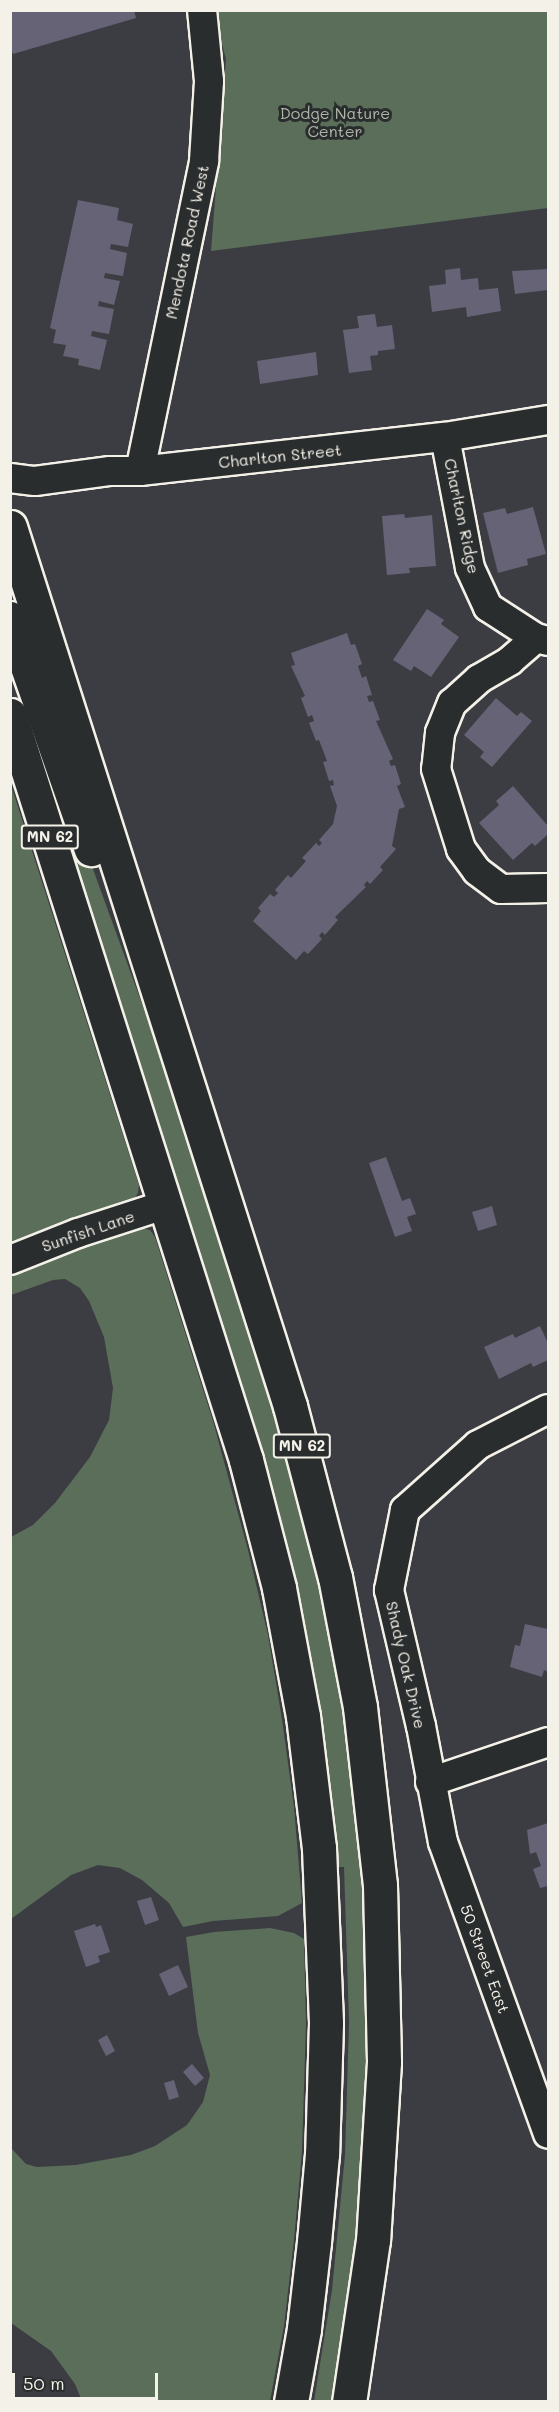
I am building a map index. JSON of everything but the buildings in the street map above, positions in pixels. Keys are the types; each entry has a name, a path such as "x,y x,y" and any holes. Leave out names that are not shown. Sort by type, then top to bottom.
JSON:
{"highway":[{"name":"MN 62","path":"10,526 276,1360 315,1493 344,1622 372,1797 380,1885 383,1963 383,2106 373,2240 349,2402"},
{"path":"10,618 43,717 135,970 197,1109"},
{"name":"MN 62","path":"10,716 236,1426 279,1588 303,1716 319,1848 326,1978 325,2109 311,2276 291,2402"}],"street":[{"name":"Mendota Road West","path":"140,471 204,161 209,81 202,10"},
{"name":"Charlton Street","path":"10,478 35,481 110,471 140,471 446,437 549,420"},
{"name":"Charlton Ridge","path":"446,437 470,568 488,607 542,640"},
{"path":"542,640 479,679 452,703 440,733 436,769 461,849 477,871 501,889 549,888"},
{"name":"Sunfish Lane","path":"10,1260 78,1233 166,1204"},
{"name":"Shady Oak Drive","path":"430,1782 421,1726 389,1590 405,1510 478,1445 549,1409"},
{"path":"430,1782 549,1742"},
{"name":"50 Street East","path":"430,1782 443,1842 549,2134"}],"green space":[{"name":"Dodge Nature Center","path":"213,11 548,11 548,208 211,251 226,59"},
{"path":"11,668 38,718 193,1144 277,1410 311,1537 345,1710 363,1842 370,2061 364,2194 334,2401 314,2401 332,2290 345,2155 349,2023 344,1867 335,1867 128,1036"},
{"path":"10,782 139,1185 134,1199 101,1210 78,1225 10,1252"},
{"path":"142,1228 150,1230 155,1237 213,1421 248,1550 268,1635 282,1719 294,1807 302,1903 278,1916 213,1921 183,1927 169,1903 142,1880 120,1868 98,1865 71,1875 11,1919 11,1537 33,1525 55,1503 90,1457 109,1420 113,1388 104,1337 89,1301 80,1288 65,1279 53,1280 11,1295 11,1268"},
{"path":"270,1928 294,1933 304,1939 306,2023 302,2152 294,2240 284,2326 270,2401 82,2401 75,2384 51,2351 11,2323 11,2148 26,2164 37,2167 76,2165 131,2155 155,2146 187,2125 203,2102 210,2075 198,2033 186,1937 214,1932"}]}
